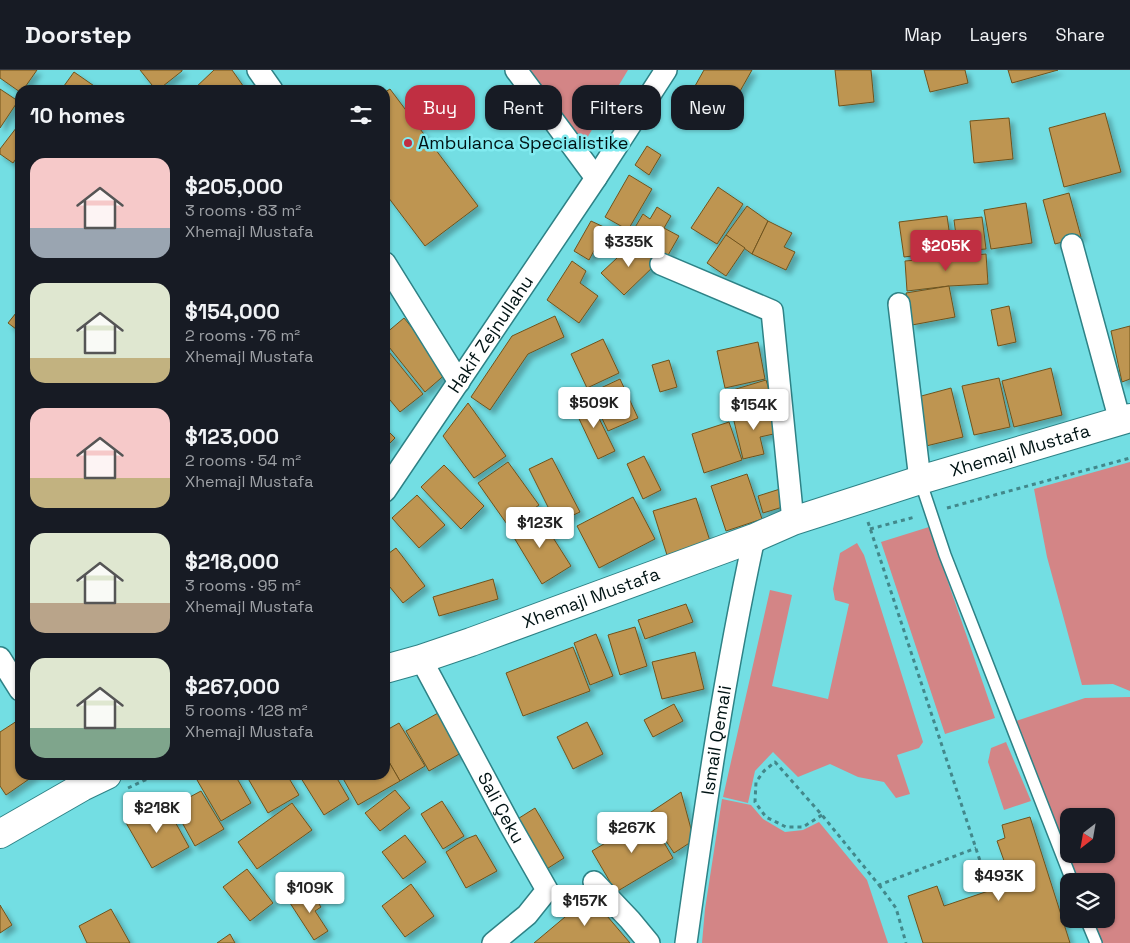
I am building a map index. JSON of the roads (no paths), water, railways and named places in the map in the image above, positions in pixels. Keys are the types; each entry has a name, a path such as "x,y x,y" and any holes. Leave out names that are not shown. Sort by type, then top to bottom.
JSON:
{"main road":[{"name":"Xhemajl Mustafa","path":"390,668 421,659 754,538 793,521 920,480 1125,420"},
{"path":"0,834 78,781"}],"street":[{"path":"258,70 268,85"},
{"path":"516,70 596,178"},
{"name":"Hakif Zejnullahu","path":"390,484 596,178 666,70"},
{"name":"Xhemajl Mustafa","path":"1072,245 1125,420"},
{"path":"661,264 772,311 793,521"},
{"path":"390,271 459,382"},
{"path":"899,304 920,480"},
{"name":"Ismail Qemali","path":"686,943 725,682 754,538"},
{"path":"0,658 15,682"},
{"name":"Sali Çeku","path":"421,659 547,890 527,915 493,943"},
{"path":"594,882 649,943"}],"lane":[{"path":"920,480 949,564 1069,873"},
{"path":"1090,928 1096,943"}],"place":[{"name":"Ambulanca Specialistike","path":"408,143"}]}
